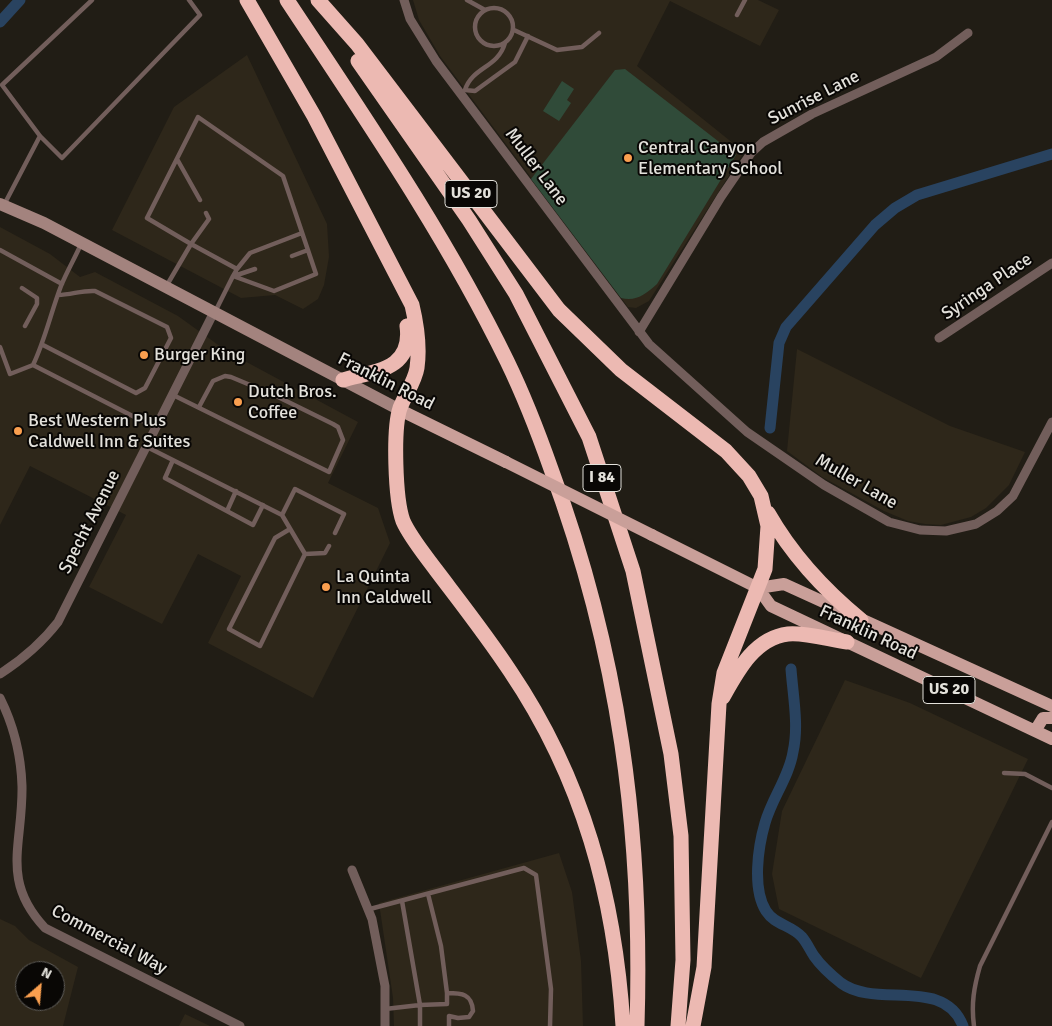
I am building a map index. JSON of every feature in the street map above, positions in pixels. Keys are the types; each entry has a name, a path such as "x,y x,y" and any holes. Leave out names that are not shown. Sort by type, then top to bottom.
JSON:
{"highway":[{"path":"247,0 314,116 388,262 412,305 418,332 417,370 400,410 396,490 403,521 510,671 545,727 574,788 599,863 615,948 623,1026"},
{"name":"I 84","path":"287,0 420,201 471,291 508,362 532,416 573,528 608,662 626,765 634,850 639,952 637,1026"},
{"name":"I 84","path":"318,0 469,220 516,294 589,437 633,571 671,754 681,836 683,960 678,1026"},
{"name":"US 20","path":"318,0 357,44 559,310 621,370 726,451 749,476 761,496 768,526 766,561 758,588"},
{"path":"343,380 393,366 404,354 407,346 406,316 388,262"},
{"name":"US 20","path":"765,508 782,538 809,572 836,600 861,620"},
{"path":"693,1026 704,967 719,704 724,673 758,588"},
{"path":"719,704 753,651 767,640 789,634 847,642"}],"main road":[{"name":"Franklin Road","path":"2,205 166,286 400,410 758,588 771,606 1052,739"},
{"name":"Franklin Road","path":"758,588 784,584 1052,706"},
{"path":"1034,730 1043,718 1052,718"}],"street":[{"name":"Muller Lane","path":"404,0 410,19 436,61 463,92 639,332 675,369 747,432 824,485 889,522 920,530 946,531 976,524 996,511 1013,496 1052,422"},
{"name":"Sunrise Lane","path":"639,332 738,170 763,142 812,114 936,57 968,33"},
{"name":"Syringa Place","path":"939,338 1052,263"},
{"name":"Specht Avenue","path":"0,674 25,657 45,639 58,622 214,312"},
{"name":"Commercial Way","path":"0,698 16,739 21,767 22,788 12,857 13,878 19,896 30,914 46,928 240,1026"},
{"path":"352,870 370,909 385,986 385,1026"}],"lane":[{"path":"92,0 1,86 40,136 62,158 200,15 189,0"},
{"path":"467,0 485,10"},
{"path":"737,15 745,0"},
{"path":"505,43 494,46 482,42 478,37 475,25 477,19 485,10 491,8 503,9 511,18 514,30 505,43 502,54 468,80 463,92 475,91 515,62 528,36"},
{"path":"514,30 557,50 582,47 599,33"},
{"path":"233,276 274,291 316,274 283,176 198,118 147,218 237,269"},
{"path":"2,205 40,136"},
{"path":"177,159 200,200"},
{"path":"166,286 191,244 209,219 206,213"},
{"path":"214,312 237,269 250,253 302,233"},
{"path":"0,347 10,374 33,365 43,345 43,335 62,284 82,243"},
{"path":"0,250 62,284"},
{"path":"292,256 308,250"},
{"path":"233,276 254,270"},
{"path":"22,288 33,293 37,298 38,304 25,326"},
{"path":"43,345 136,393 146,388 171,338 171,332 167,327 95,292 83,290 73,295 58,295"},
{"path":"33,365 156,428"},
{"path":"173,395 199,408 328,472 343,440 338,427 274,395 225,376 213,381 199,408"},
{"path":"146,447 282,515 305,554"},
{"path":"173,460 166,478 253,526 263,505"},
{"path":"282,515 295,488 344,514 335,533"},
{"path":"227,511 236,491"},
{"path":"290,529 275,538 229,629 260,646 305,554"},
{"path":"305,554 324,553 329,546"},
{"path":"1004,773 1025,774 1052,788"},
{"path":"974,1026 972,1009 973,991 980,966 1052,822"},
{"path":"370,909 524,868 536,875 551,989 550,1026"},
{"path":"428,894 441,946 449,1026"},
{"path":"402,901 420,1005 420,1026"},
{"path":"447,993 461,993 468,996 473,1002 473,1011 469,1017 458,1018 449,1016"},
{"path":"385,1009 447,1004"}],"shaded area":[{"name":"Central Canyon Elementary School","path":"413,0 758,0 779,10 760,46 670,1 637,66 744,152 649,301 636,308 628,307 440,56 419,20"},
{"path":"247,55 327,224 329,257 324,285 318,299 303,309 275,295 241,298 112,230 174,107"},
{"path":"0,227 50,254 80,277 95,272 178,316 228,352 358,422 328,483 378,508 390,543 313,698 208,643 241,576 198,554 162,624 89,587 126,515 30,466 0,525"},
{"path":"797,349 950,426 1025,452 1009,485 986,508 971,517 941,525 908,521 884,511 822,477 787,451"},
{"path":"845,680 910,703 1028,759 921,978 779,909 772,874 782,811"},
{"path":"559,853 572,892 581,961 583,1026 394,1026 393,998 379,903"},
{"path":"0,919 15,926 29,940 78,967 63,1026 0,1026"},
{"path":"185,1014 210,1026 179,1026"}],"green space":[{"path":"625,69 736,155 657,284 645,294 631,299 621,298 531,179 615,70"},
{"path":"562,81 574,89 567,100 571,103 559,121 543,111"}],"waterway":[{"path":"0,22 20,0"},
{"path":"770,428 779,343 786,327 875,225 895,208 917,195 1052,154"},
{"path":"791,669 796,721 795,742 788,770 768,814 762,833 759,856 759,891 766,911 774,919 798,933 820,963 841,983 856,990 872,994 925,997 941,1002 954,1011 963,1026"}],"place":[{"name":"Central Canyon Elementary School","path":"628,158"},
{"name":"Burger King","path":"144,355"},
{"name":"Dutch Bros. Coffee","path":"238,402"},
{"name":"Best Western Plus Caldwell Inn & Suites","path":"18,431"},
{"name":"La Quinta Inn Caldwell","path":"326,587"}]}
